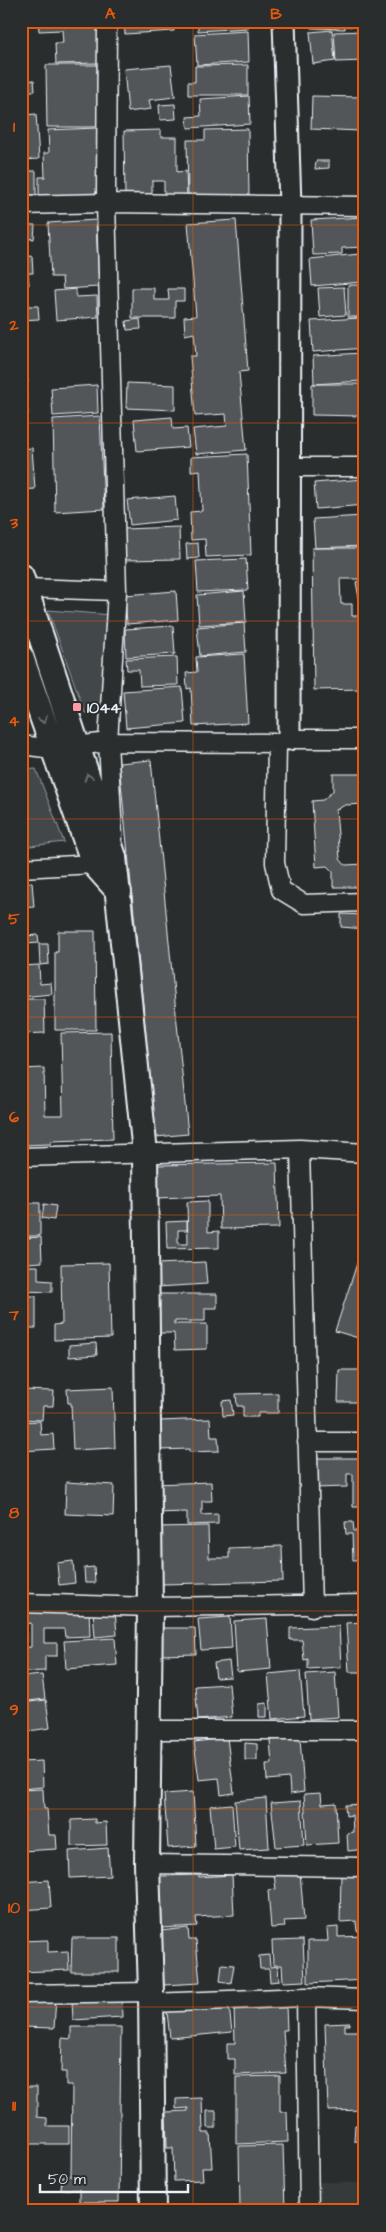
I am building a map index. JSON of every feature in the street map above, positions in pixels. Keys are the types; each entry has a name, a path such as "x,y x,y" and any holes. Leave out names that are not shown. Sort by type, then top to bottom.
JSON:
{"main road":[{"path":"23,582 78,746 104,860"},
{"path":"21,657 52,749 118,892 145,1153 150,1607 147,1864 151,1998 153,2211"}],"street":[{"path":"21,868 104,860 108,742 117,591 106,202 107,21"},
{"path":"284,21 290,205 290,467 283,741 275,863 281,890 304,904 365,902"},
{"path":"21,205 106,202 365,206"},
{"path":"290,467 365,467"},
{"path":"23,582 117,591"},
{"path":"21,745 52,749 108,742 283,741 365,738"},
{"path":"300,1149 312,1607"},
{"path":"21,1156 300,1149 365,1153"},
{"path":"307,1442 365,1442"},
{"path":"21,1602 150,1607 312,1607 365,1604"},
{"path":"149,1730 365,1730"},
{"path":"147,1864 365,1867"},
{"path":"21,1994 151,1998 365,1998"},
{"path":"306,1997 309,2211"}],"shaded area":[{"path":"48,610 112,615 112,714 85,713"},
{"path":"36,769 64,842 21,847 21,770"},
{"path":"315,2182 365,2183 365,2211 319,2211"}],"building":[{"path":"38,21 98,21 99,63 56,64 55,43 63,43 62,30 39,31"},
{"path":"124,21 174,21 174,31 125,34"},
{"path":"198,21 248,21 248,28 198,31"},
{"path":"311,21 361,21 360,27 345,26 345,29 311,28"},
{"path":"332,30 335,61 313,64 310,32"},
{"path":"248,31 249,62 197,65 195,34"},
{"path":"365,31 365,61 336,62 334,32"},
{"path":"21,33 24,81 34,80 35,91 21,91"},
{"path":"46,65 97,65 98,127 47,127"},
{"path":"171,65 175,97 149,100 151,109 128,112 124,69"},
{"path":"248,65 248,95 188,95 188,82 195,82 195,66"},
{"path":"249,96 250,124 188,128 187,117 201,116 200,99"},
{"path":"312,96 362,97 361,131 311,129"},
{"path":"175,104 176,119 160,120 159,105"},
{"path":"36,114 39,159 21,160 21,130 25,130 24,115"},
{"path":"97,128 100,196 39,198 39,177 45,177 44,153 49,153 48,130"},
{"path":"248,129 249,198 188,198 187,140 205,140 205,130"},
{"path":"161,130 161,137 177,137 177,172 186,171 187,196 164,196 164,181 152,181 152,195 125,196 124,131"},
{"path":"316,161 329,161 329,168 315,169"},
{"path":"21,162 22,171 36,171 36,195 21,195"},
{"path":"365,217 365,247 342,248 342,254 313,255 311,220"},
{"path":"96,220 99,287 63,289 62,277 51,277 48,223"},
{"path":"236,220 248,371 239,372 246,450 196,454 193,429 227,426 226,414 195,416 190,356 196,356 194,333 185,335 184,317 196,316 188,223"},
{"path":"24,225 35,225 34,239 24,238"},
{"path":"360,254 363,282 312,286 310,259"},
{"path":"32,256 33,273 28,273 29,285 21,285 21,257"},
{"path":"348,285 365,285 365,317 348,317"},
{"path":"344,287 346,315 320,317 318,288"},
{"path":"21,288 27,288 28,306 38,306 39,319 21,320"},
{"path":"132,288 154,288 154,300 169,300 168,289 184,289 184,301 175,301 175,318 132,318"},
{"path":"76,289 76,297 97,296 98,317 56,320 54,291"},
{"path":"359,318 360,338 365,337 365,348 313,352 311,321"},
{"path":"140,319 141,329 127,330 126,321"},
{"path":"21,352 25,352 28,382 21,383"},
{"path":"361,353 362,381 314,384 313,356"},
{"path":"127,383 175,385 175,410 126,408"},
{"path":"312,384 365,384 362,416 312,415"},
{"path":"21,385 26,385 28,415 21,416"},
{"path":"97,385 98,413 53,416 51,388"},
{"path":"100,416 104,509 55,512 53,419"},
{"path":"172,417 173,429 187,428 189,447 137,451 134,420"},
{"path":"32,448 35,489 21,490 21,449"},
{"path":"247,454 251,555 206,557 205,539 191,540 190,512 202,511 200,470 191,471 191,457"},
{"path":"364,479 365,505 316,509 314,483"},
{"path":"175,496 177,520 130,525 127,500"},
{"path":"363,516 365,546 315,548 313,519"},
{"path":"179,527 180,559 124,560 123,529"},
{"path":"198,543 199,558 187,559 186,544"},
{"path":"312,548 365,548 365,579 340,579 341,604 352,604 352,616 364,616 364,689 314,690"},
{"path":"246,559 248,590 198,592 196,561"},
{"path":"364,580 365,596 359,598 356,582"},
{"path":"176,591 178,620 127,624 125,595"},
{"path":"244,591 246,622 199,625 197,595"},
{"path":"244,623 246,652 200,656 197,627"},
{"path":"173,626 175,654 126,657 125,629"},
{"path":"244,654 248,723 193,726 191,688 187,689 186,673 197,672 196,657"},
{"path":"177,657 178,685 140,686 139,670 127,670 126,659"},
{"path":"182,687 185,723 126,728 123,691"},
{"path":"151,760 188,1134 156,1137 119,763"},
{"path":"333,774 365,774 365,804 345,805 336,810 340,859 345,865 365,864 365,887 333,887 333,872 327,866 316,867 312,801 323,800 333,791"},
{"path":"32,882 34,907 21,908 21,883"},
{"path":"341,914 365,915 365,929 341,927"},
{"path":"58,931 95,931 96,1030 55,1030 55,952 58,952"},
{"path":"38,935 39,943 26,944 25,936"},
{"path":"39,944 48,944 49,964 40,965"},
{"path":"39,965 40,984 51,983 52,994 21,997 21,966"},
{"path":"21,999 44,999 45,1033 21,1034"},
{"path":"111,1032 113,1139 51,1141 51,1144 21,1145 21,1069 44,1068 45,1115 63,1115 61,1033"},
{"path":"277,1163 279,1228 221,1229 220,1196 155,1198 155,1165"},
{"path":"208,1201 208,1232 219,1231 219,1248 167,1249 166,1222 187,1221 187,1230 178,1230 178,1244 188,1244 187,1202"},
{"path":"21,1203 40,1203 40,1236 21,1236"},
{"path":"44,1204 56,1206 54,1220 42,1218"},
{"path":"41,1237 42,1262 27,1263 25,1238"},
{"path":"365,1239 365,1340 335,1331"},
{"path":"205,1262 207,1284 158,1287 156,1264"},
{"path":"109,1263 111,1338 54,1340 54,1325 62,1324 61,1264"},
{"path":"21,1266 38,1266 38,1280 52,1281 52,1292 21,1291"},
{"path":"154,1294 217,1294 217,1308 205,1308 205,1321 174,1321 174,1324 207,1324 207,1349 175,1350 174,1333 154,1333"},
{"path":"21,1296 36,1296 36,1328 21,1328"},
{"path":"96,1343 97,1355 69,1357 69,1345"},
{"path":"21,1351 28,1352 27,1360 21,1360"},
{"path":"339,1370 365,1370 365,1402 338,1402"},
{"path":"113,1387 115,1448 73,1450 71,1403 68,1403 67,1389"},
{"path":"21,1390 54,1391 53,1406 43,1406 42,1420 21,1419"},
{"path":"278,1393 278,1413 258,1413 258,1417 243,1417 243,1406 237,1406 236,1394"},
{"path":"231,1400 233,1415 223,1416 222,1401"},
{"path":"210,1419 211,1437 218,1437 219,1451 189,1452 189,1449 160,1450 159,1421"},
{"path":"40,1421 41,1435 53,1434 54,1449 21,1451 21,1422"},
{"path":"315,1458 365,1458 365,1507 353,1507 353,1474 347,1474 347,1487 315,1488"},
{"path":"66,1482 114,1485 113,1516 65,1514"},
{"path":"211,1482 212,1501 202,1501 202,1515 218,1514 218,1524 187,1525 187,1512 155,1513 154,1484"},
{"path":"345,1522 353,1522 354,1531 365,1530 365,1559 353,1560 352,1534 346,1534"},
{"path":"208,1526 209,1558 229,1558 229,1548 282,1546 283,1581 162,1584 161,1546 156,1527"},
{"path":"73,1561 75,1583 59,1585 57,1563"},
{"path":"94,1567 95,1583 85,1583 84,1568"},
{"path":"89,1607 90,1636 65,1637 64,1629 44,1629 44,1643 57,1643 57,1656 45,1656 45,1671 21,1672 21,1648 31,1647 31,1623 21,1624 21,1609"},
{"path":"115,1609 117,1635 95,1637 93,1611"},
{"path":"230,1617 232,1648 201,1650 198,1619"},
{"path":"267,1619 271,1669 237,1672 234,1621"},
{"path":"365,1622 365,1672 349,1672 346,1623"},
{"path":"339,1626 341,1667 308,1669 308,1659 304,1660 302,1640 290,1640 290,1628"},
{"path":"160,1628 195,1628 196,1654 160,1655"},
{"path":"21,1633 26,1633 26,1643 21,1643"},
{"path":"115,1638 117,1665 66,1669 64,1641"},
{"path":"229,1661 231,1677 216,1678 214,1663"},
{"path":"300,1671 304,1716 272,1719 268,1674"},
{"path":"335,1672 338,1717 309,1719 306,1674"},
{"path":"42,1675 45,1699 21,1702 21,1677"},
{"path":"229,1684 232,1717 198,1720 195,1686"},
{"path":"46,1700 50,1728 21,1732 21,1703"},
{"path":"267,1703 267,1717 259,1717 259,1704"},
{"path":"227,1738 234,1793 221,1795 219,1778 199,1780 194,1742"},
{"path":"300,1738 304,1792 290,1794 289,1778 267,1780 266,1764 272,1764 270,1740"},
{"path":"245,1743 257,1744 257,1760 245,1760"},
{"path":"42,1761 43,1787 21,1789 21,1762"},
{"path":"43,1789 44,1809 47,1809 49,1835 56,1835 57,1849 21,1851 21,1790"},
{"path":"193,1792 196,1846 168,1848 164,1794"},
{"path":"321,1793 322,1804 336,1803 338,1843 307,1845 304,1794"},
{"path":"266,1798 269,1848 239,1850 235,1801"},
{"path":"301,1801 304,1845 276,1847 271,1803"},
{"path":"232,1804 235,1847 214,1849 210,1806"},
{"path":"365,1804 365,1849 348,1851 347,1833 353,1832 352,1815 346,1816 345,1805"},
{"path":"95,1819 95,1823 106,1822 107,1845 71,1846 71,1820"},
{"path":"108,1848 110,1876 70,1878 69,1851"},
{"path":"300,1872 304,1920 284,1921 285,1927 271,1928 268,1890 276,1889 274,1874"},
{"path":"341,1873 365,1873 365,1930 357,1931 356,1921 340,1922"},
{"path":"199,1875 199,1877 232,1875 234,1915 196,1917 197,1926 162,1928 160,1876"},
{"path":"49,1880 51,1908 21,1910 21,1882"},
{"path":"338,1927 338,1937 365,1936 365,1980 308,1983 308,1941 328,1941 327,1928"},
{"path":"188,1928 189,1940 196,1940 200,1983 164,1985 160,1931"},
{"path":"72,1938 119,1938 119,1972 71,1972"},
{"path":"48,1940 48,1952 68,1951 69,1970 21,1972 21,1941"},
{"path":"303,1940 305,1981 283,1982 282,1965 273,1965 272,1941"},
{"path":"269,1955 270,1967 278,1966 279,1981 270,1982 269,1969 260,1969 259,1956"},
{"path":"222,1964 234,1965 231,1983 220,1981"},
{"path":"21,1996 56,1997 54,2028 21,2027"},
{"path":"122,1997 123,2017 73,2020 72,2000"},
{"path":"229,2006 232,2032 170,2038 167,2012"},
{"path":"286,2006 287,2030 283,2030 286,2073 235,2075 235,2059 227,2059 227,2043 235,2043 234,2007"},
{"path":"350,2023 350,2025 345,2025 345,2031 365,2031 365,2110 328,2111 325,2024"},
{"path":"71,2027 121,2027 119,2202 80,2202 80,2190 61,2189 62,2176 71,2176 72,2085 66,2085 66,2072 61,2072 62,2038 71,2039"},
{"path":"280,2076 280,2112 287,2112 288,2142 236,2144 236,2077"},
{"path":"21,2087 37,2087 37,2117 47,2118 47,2126 69,2126 69,2144 21,2144"},
{"path":"202,2098 203,2133 210,2133 212,2168 202,2168 203,2180 174,2181 173,2148 167,2148 166,2112 188,2111 188,2108 176,2109 176,2099"},
{"path":"207,2111 216,2111 216,2128 207,2128"},
{"path":"355,2125 365,2126 365,2142 354,2141"},
{"path":"283,2145 285,2210 240,2211 239,2146"},
{"path":"103,2205 104,2211 90,2211 90,2208"}],"place":[{"name":"1044","path":"77,707"}]}
